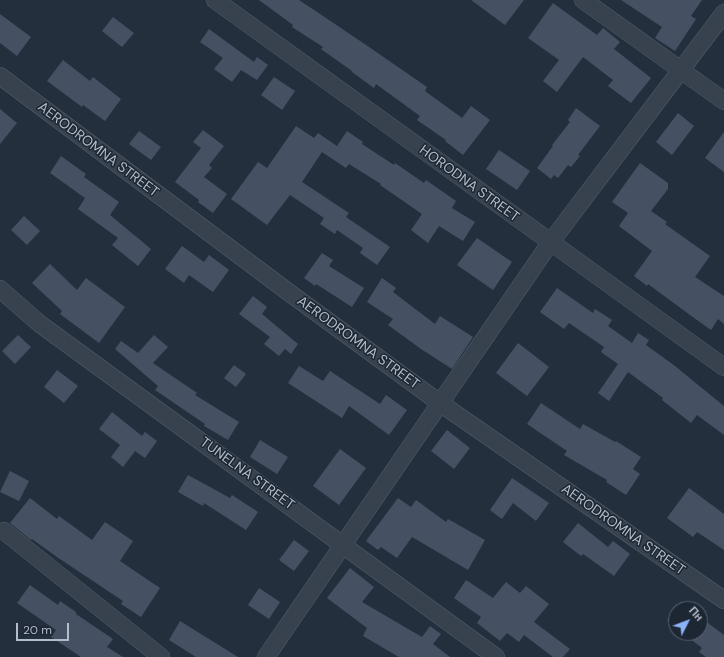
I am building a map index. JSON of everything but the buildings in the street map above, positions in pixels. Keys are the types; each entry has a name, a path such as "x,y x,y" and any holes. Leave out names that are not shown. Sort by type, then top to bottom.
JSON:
{"street":[{"name":"HORODNA STREET","path":"215,0 724,367"},
{"path":"583,0 724,101"},
{"path":"266,657 550,243 724,13"},
{"name":"AERODROMNA STREET","path":"0,76 291,294 440,403 724,600"},
{"name":"TUNELNA STREET","path":"0,289 40,324 496,657"},
{"path":"4,531 161,657"}]}
